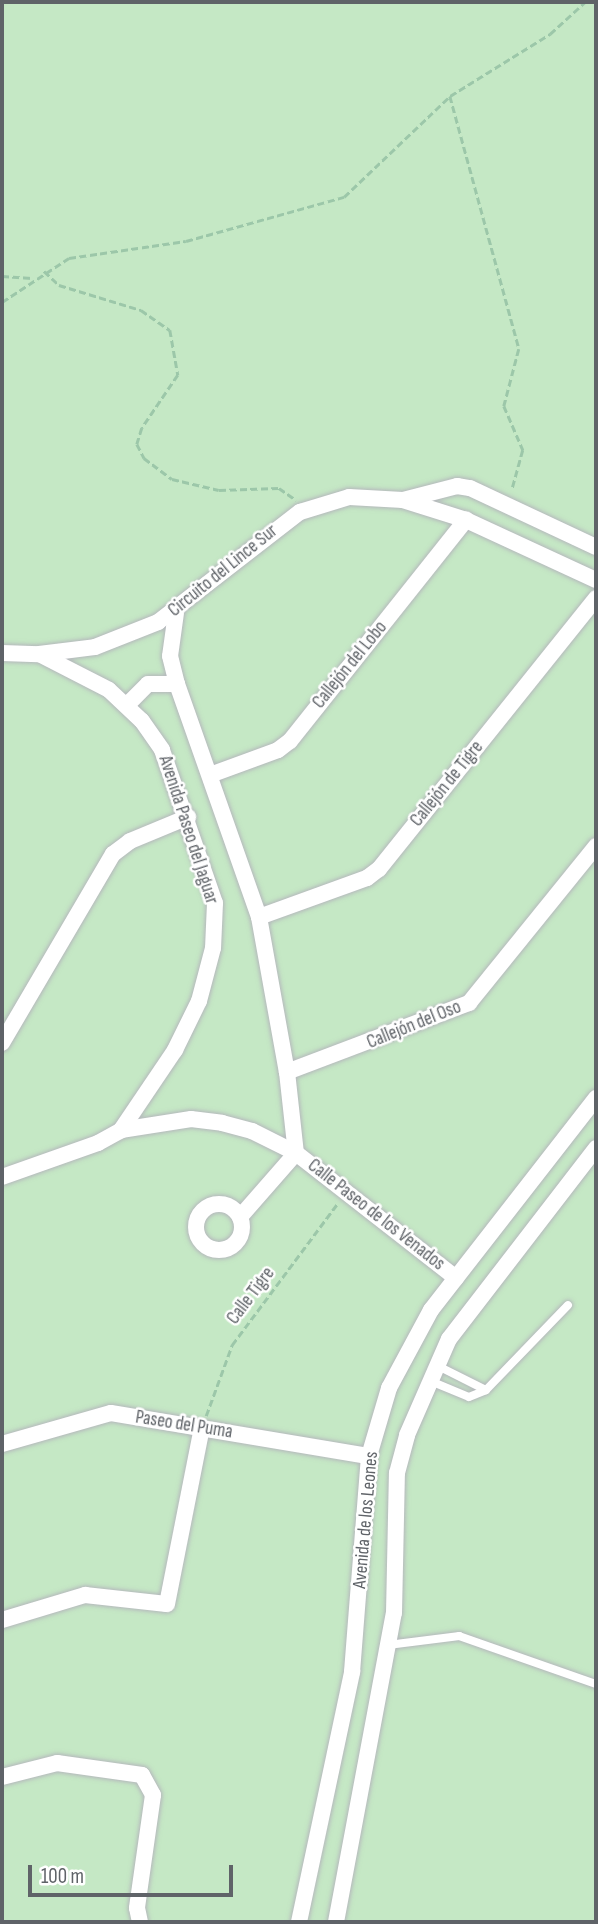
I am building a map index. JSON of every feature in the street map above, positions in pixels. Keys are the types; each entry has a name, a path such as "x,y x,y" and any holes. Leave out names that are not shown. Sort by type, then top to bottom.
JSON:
{"street":[{"path":"403,500 457,486 508,506 596,547"},
{"name":"Circuito del Lince Sur","path":"2,653 39,654 95,647 176,613 300,512 349,497 403,500"},
{"path":"403,500 466,520 596,580"},
{"name":"Callejón del Lobo","path":"210,775 278,750 290,741 466,520"},
{"name":"Callejón de Tigre","path":"259,917 367,878 379,869 596,598"},
{"name":"Avenida Paseo del Jaguar","path":"176,613 170,656 177,684 259,917 287,1072 296,1153"},
{"name":"Avenida Paseo del Jaguar","path":"39,654 87,677 128,704 162,750 188,817 215,903 213,947 199,1001 175,1050 121,1130"},
{"path":"128,704 148,684 177,684"},
{"path":"2,1043 113,854 130,841 188,817"},
{"name":"Callejón del Oso","path":"287,1072 469,1003 596,846"},
{"name":"Avenida de los Leones","path":"299,1922 354,1659 369,1456 389,1388 430,1310 596,1098"},
{"name":"Calle Paseo de los Venados","path":"121,1130 191,1119 222,1122 253,1131 296,1153 456,1278"},
{"path":"2,1177 98,1143 121,1130"},
{"name":"Avenida de los Leones","path":"336,1922 394,1613 397,1473 432,1373 485,1288 596,1148"},
{"path":"240,1217 296,1153"},
{"name":"Paseo del Puma","path":"2,1444 103,1414 369,1456"},
{"path":"2,1620 85,1595 167,1604 202,1428"},
{"path":"354,1659 384,1665"},
{"path":"2,1777 57,1763 142,1775 153,1795 137,1908 140,1922"}],"lane":[{"path":"432,1373 469,1397 486,1390 568,1305"},
{"path":"432,1373 486,1390"},
{"path":"388,1646 459,1636 596,1684"}],"path":[{"path":"2,302 33,278 69,258 186,241 344,197 450,96 550,34 584,2"},
{"path":"450,96 519,349 504,406 523,450 508,506"},
{"path":"44,271 59,285 141,310 170,330 178,375 142,428 137,444 144,458 172,479 207,487 279,488 294,496 300,512"},
{"path":"2,276 33,278"},
{"name":"Calle Tigre","path":"202,1428 232,1345 346,1192"}],"green space":[{"path":"2,2 596,2 596,1922 2,1922"}]}
